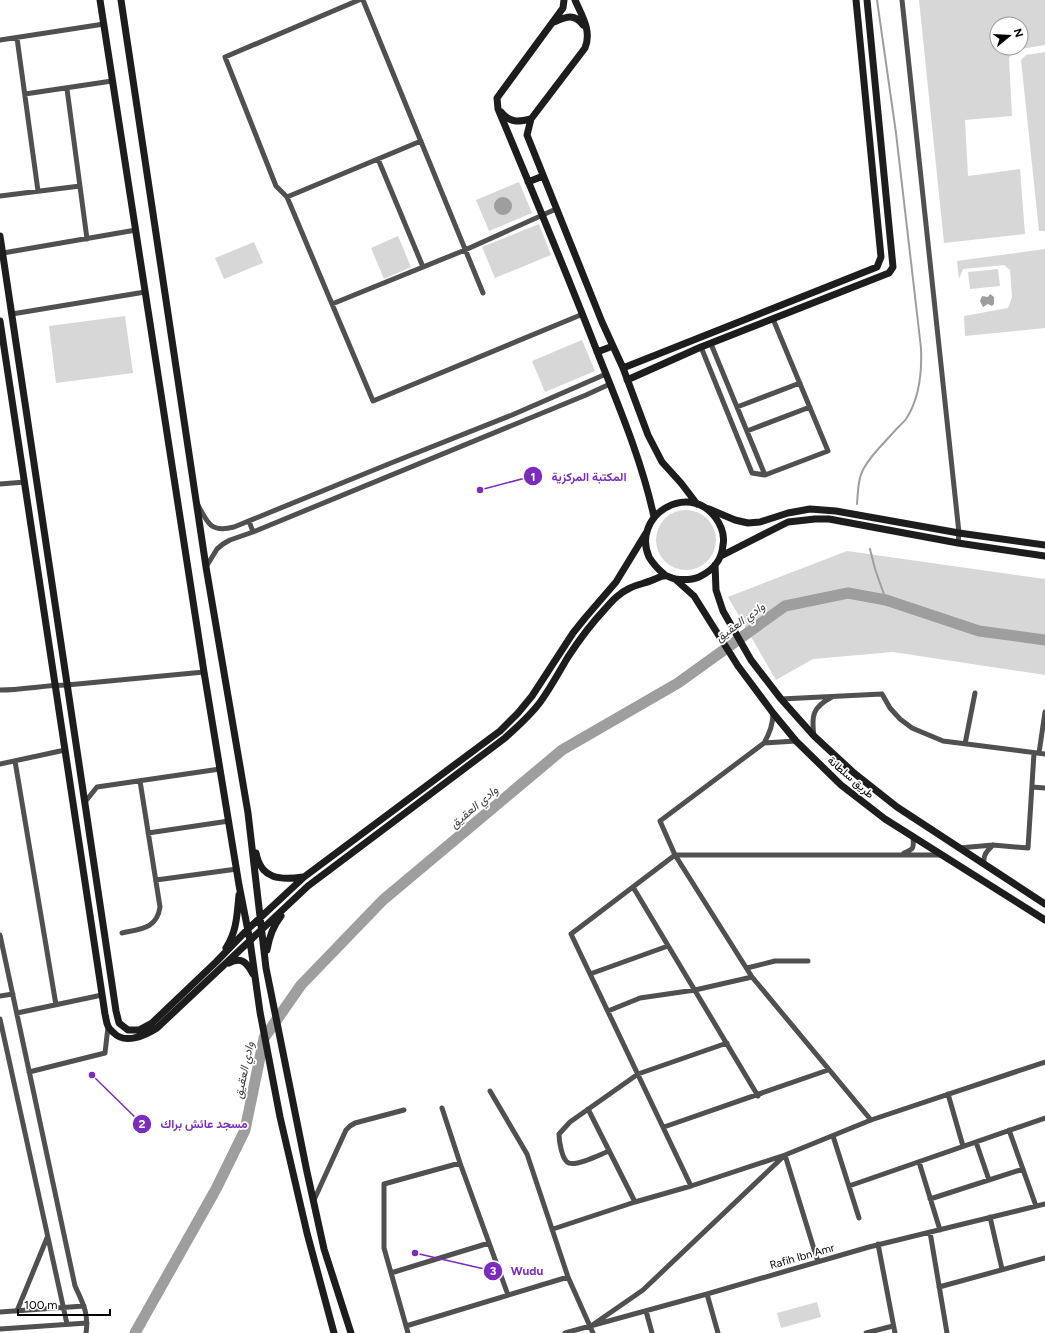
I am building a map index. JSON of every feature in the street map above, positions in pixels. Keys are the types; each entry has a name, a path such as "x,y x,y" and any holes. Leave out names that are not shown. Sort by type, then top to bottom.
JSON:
{"main road":[{"path":"100,0 204,672 255,978 280,1117 307,1233 334,1333"},
{"path":"121,0 206,567 257,859 266,873 273,877 288,879 304,877"},
{"path":"564,0 563,8 497,98 498,109 543,215 610,384 632,442 645,482 654,517"},
{"path":"575,0 588,32 588,43 531,119 527,135 648,435 662,462 700,505 712,514 719,523 723,533 721,556 707,573 697,578 686,580 675,579 665,575 649,556 646,545 649,527"},
{"path":"622,368 877,267 881,257 856,0"},
{"path":"627,380 701,347 889,273 892,267 867,0"},
{"path":"553,22 568,16 579,19 588,32"},
{"path":"498,109 505,118 513,121 531,119"},
{"path":"528,182 543,176"},
{"path":"0,236 119,1023 128,1030 139,1030 152,1023 304,877 500,731 532,696 577,628 616,582 654,517 658,512 668,506 680,502 691,503 700,505 735,520 748,523 760,522 788,513 810,509 836,511 959,533 1045,545"},
{"path":"0,321 102,995 108,1028 117,1036 126,1038 139,1037 148,1034 157,1028 308,886 505,738 525,720 540,702 582,636 618,594 629,588 665,575"},
{"path":"597,352 613,346"},
{"path":"721,556 788,522 815,518 829,519 958,544 1045,556"},
{"name":"طريق سلطانة","path":"715,565 716,590 723,611 751,660 770,686 814,736 854,773 897,807 1045,904"},
{"name":"طريق سلطانة","path":"675,579 694,596 738,666 773,713 796,741 841,785 885,819 1045,920"},
{"path":"248,813 266,968 324,1249 351,1333"},
{"path":"216,962 230,941 234,932 238,916 240,885"},
{"path":"266,968 268,941 272,930 279,918 294,899"},
{"path":"223,967 231,962 240,960 248,964 255,978"}],"street":[{"path":"359,0 225,57 276,186 287,197 373,401 583,314"},
{"path":"363,0 483,293"},
{"path":"902,0 959,533 958,544"},
{"path":"0,40 104,24"},
{"path":"17,38 38,192"},
{"path":"25,94 112,81"},
{"path":"66,88 87,240"},
{"path":"287,197 421,141"},
{"path":"378,159 424,267"},
{"path":"0,196 80,186"},
{"path":"332,304 465,250 556,209"},
{"path":"3,254 136,230"},
{"path":"12,314 145,292"},
{"path":"701,347 752,473 765,475 828,451 773,319"},
{"path":"710,344 765,475"},
{"path":"196,502 206,519 213,527 223,530 234,527 512,415 606,374"},
{"path":"737,407 800,383"},
{"path":"206,567 217,549 223,544 238,537 610,384"},
{"path":"747,431 810,407"},
{"path":"0,484 25,482"},
{"path":"249,521 253,532"},
{"path":"0,690 204,672"},
{"path":"964,744 975,693"},
{"path":"781,699 882,694 890,708 900,719 912,728 943,741 1045,754"},
{"path":"814,736 812,724 817,707 834,696"},
{"path":"959,848 993,845 1028,848 1036,753 1045,712"},
{"path":"773,713 773,724 764,743 660,821 674,855 752,977 871,1120"},
{"path":"764,743 796,741"},
{"path":"0,764 65,750"},
{"path":"15,761 56,1005"},
{"path":"85,802 97,787 220,769"},
{"path":"122,933 150,926 156,921 160,907 140,781"},
{"path":"1032,787 1045,788"},
{"path":"148,832 229,821"},
{"path":"901,854 912,850 914,846 913,837"},
{"path":"984,864 983,858 993,845"},
{"path":"691,1186 571,934 674,855 941,854"},
{"path":"156,880 237,869"},
{"path":"633,887 758,1096"},
{"path":"0,935 75,1286 84,1306 87,1323 86,1333"},
{"path":"590,974 668,946"},
{"path":"747,968 775,961 808,961"},
{"path":"608,1011 640,998 695,990 752,977"},
{"path":"0,996 13,994"},
{"path":"17,1013 102,995"},
{"path":"0,1019 67,1324"},
{"path":"29,1072 105,1053 108,1028"},
{"path":"609,1151 577,1163 570,1164 566,1161 559,1145 559,1134 570,1122 638,1074 726,1043"},
{"path":"553,1229 785,1156 871,1120 1045,1062"},
{"path":"664,1127 758,1096 828,1070"},
{"path":"490,1091 527,1154 568,1277 593,1333"},
{"path":"948,1094 963,1146"},
{"path":"442,1108 460,1163 508,1295"},
{"path":"588,1109 635,1202"},
{"path":"313,1201 346,1130 355,1123 404,1110"},
{"path":"849,1186 1045,1118"},
{"path":"1009,1130 1036,1206"},
{"path":"833,1136 860,1218"},
{"path":"976,1142 989,1180"},
{"path":"785,1156 818,1262"},
{"path":"591,1326 643,1290 785,1156"},
{"path":"919,1162 940,1230"},
{"path":"408,1333 384,1248 384,1184 460,1163"},
{"path":"930,1199 1023,1169"},
{"name":"Rafih Ibn Amr","path":"565,1333 707,1294 878,1244 1045,1204"},
{"path":"990,1217 1002,1270"},
{"path":"930,1232 947,1333"},
{"path":"17,1311 48,1237"},
{"path":"391,1273 489,1243"},
{"path":"878,1244 894,1333"},
{"path":"939,1286 1045,1258"},
{"path":"406,1326 568,1277"},
{"path":"707,1294 718,1333"},
{"path":"0,1312 84,1306"},
{"path":"646,1311 652,1333"},
{"path":"0,1329 87,1323"},
{"path":"866,1333 893,1326"}],"shaded area":[{"path":"919,0 1045,0 1045,45 1029,48 1029,16 989,16 989,56 1010,56 1009,58 1012,116 965,120 968,176 1020,169 1025,234 944,243"},
{"path":"1045,52 1045,231 1039,231 1021,60 1025,56 1029,56 1029,55"},
{"path":"519,182 532,213 489,231 476,200"},
{"path":"503,197 509,200 512,206 509,212 503,215 497,212 494,206 497,200"},
{"path":"539,224 551,255 495,278 482,247"},
{"path":"398,236 411,267 384,279 371,248"},
{"path":"254,242 263,263 224,279 215,258"},
{"path":"1045,249 1045,328 965,336 964,316 1008,308 1012,297 1010,270 1004,265 963,269 959,279 957,261"},
{"path":"998,269 1000,286 970,289 968,272"},
{"path":"990,294 994,297 994,304 992,306 988,304 983,307 980,301 982,296 988,297"},
{"path":"125,316 133,373 56,383 49,326"},
{"path":"582,340 595,371 545,392 532,361"},
{"path":"680,510 692,510 703,515 711,523 716,534 714,552 703,565 692,570 680,570 669,565 661,557 656,546 656,534 661,523 669,515"},
{"path":"847,551 1045,579 1045,675 893,652 813,659 776,680 728,597"},
{"path":"817,1302 821,1317 781,1328 777,1313"}],"waterway":[{"path":"857,504 859,481 864,468 877,450 906,419 911,411 917,393 921,366 921,348 896,133 877,0"},
{"path":"870,549 875,569 886,600"},
{"name":"وادي العقيق","path":"135,1333 216,1189 245,1130 264,1038 301,985 383,900 562,750 678,683 785,606 848,593 886,600 979,631 1045,640"}],"place":[{"name":"المكتبة المركزية","path":"480,490"},
{"name":"مسجد عائش براك","path":"92,1075"},
{"name":"Wudu","path":"415,1253"}]}
